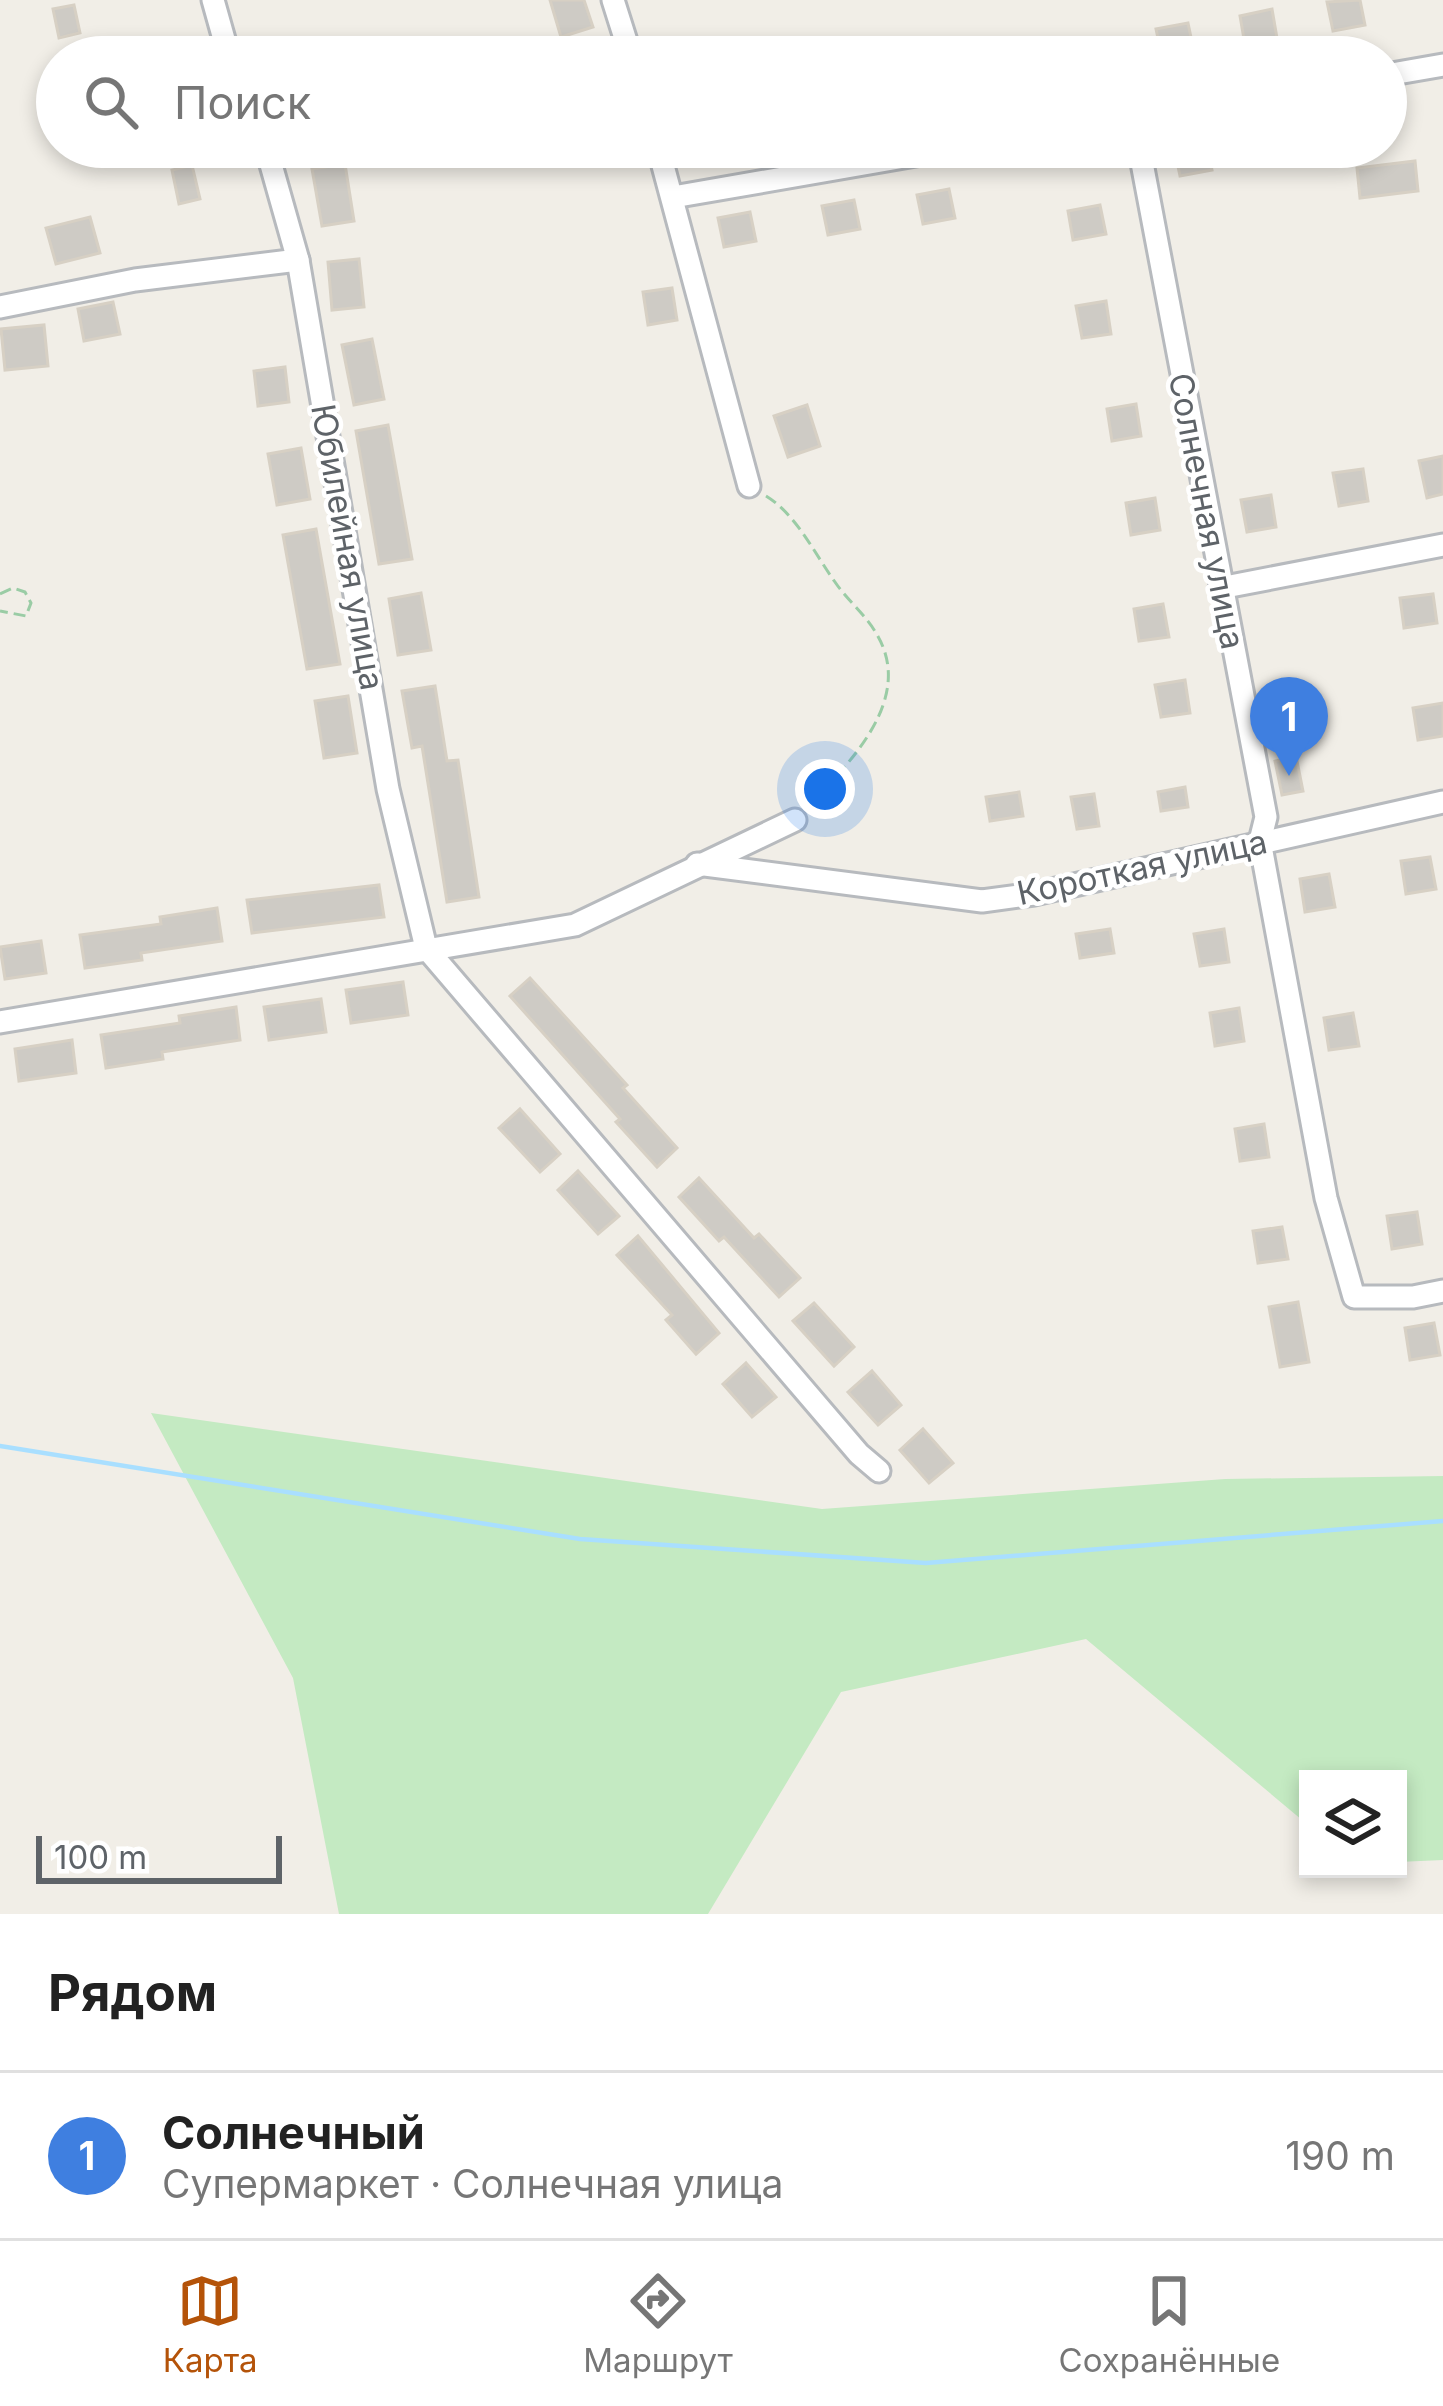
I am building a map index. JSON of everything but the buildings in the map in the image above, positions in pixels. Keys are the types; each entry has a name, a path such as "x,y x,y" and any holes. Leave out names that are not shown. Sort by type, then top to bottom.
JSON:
{"street":[{"path":"213,0 223,36"},
{"path":"613,0 624,36"},
{"path":"1407,71 1443,65"},
{"name":"Юбилейная улица","path":"274,168 298,260 388,789 426,948 879,1471"},
{"path":"664,168 749,486"},
{"path":"673,197 841,168"},
{"name":"Солнечная улица","path":"1143,168 1266,818 1260,841 1326,1198 1354,1297 1414,1297 1443,1291"},
{"path":"0,307 135,280 298,260"},
{"path":"1220,588 1443,545"},
{"name":"Короткая улица","path":"697,864 982,901 1034,894 1443,802"},
{"path":"0,1022 575,925 795,820"}],"path":[{"path":"749,486 783,507 878,634 890,678 871,735 795,820"},
{"path":"0,594 13,588 25,592 32,603 26,616 0,611"}],"green space":[{"path":"151,1413 822,1509 1225,1479 1443,1476 1443,1860 1407,1862 1407,1770 1299,1770 1299,1817 1086,1639 841,1692 708,1914 339,1914 293,1678"}],"waterway":[{"path":"0,1446 580,1539 926,1563 1443,1521"}],"place":[{"name":"Солнечный","path":"1289,776"}]}
